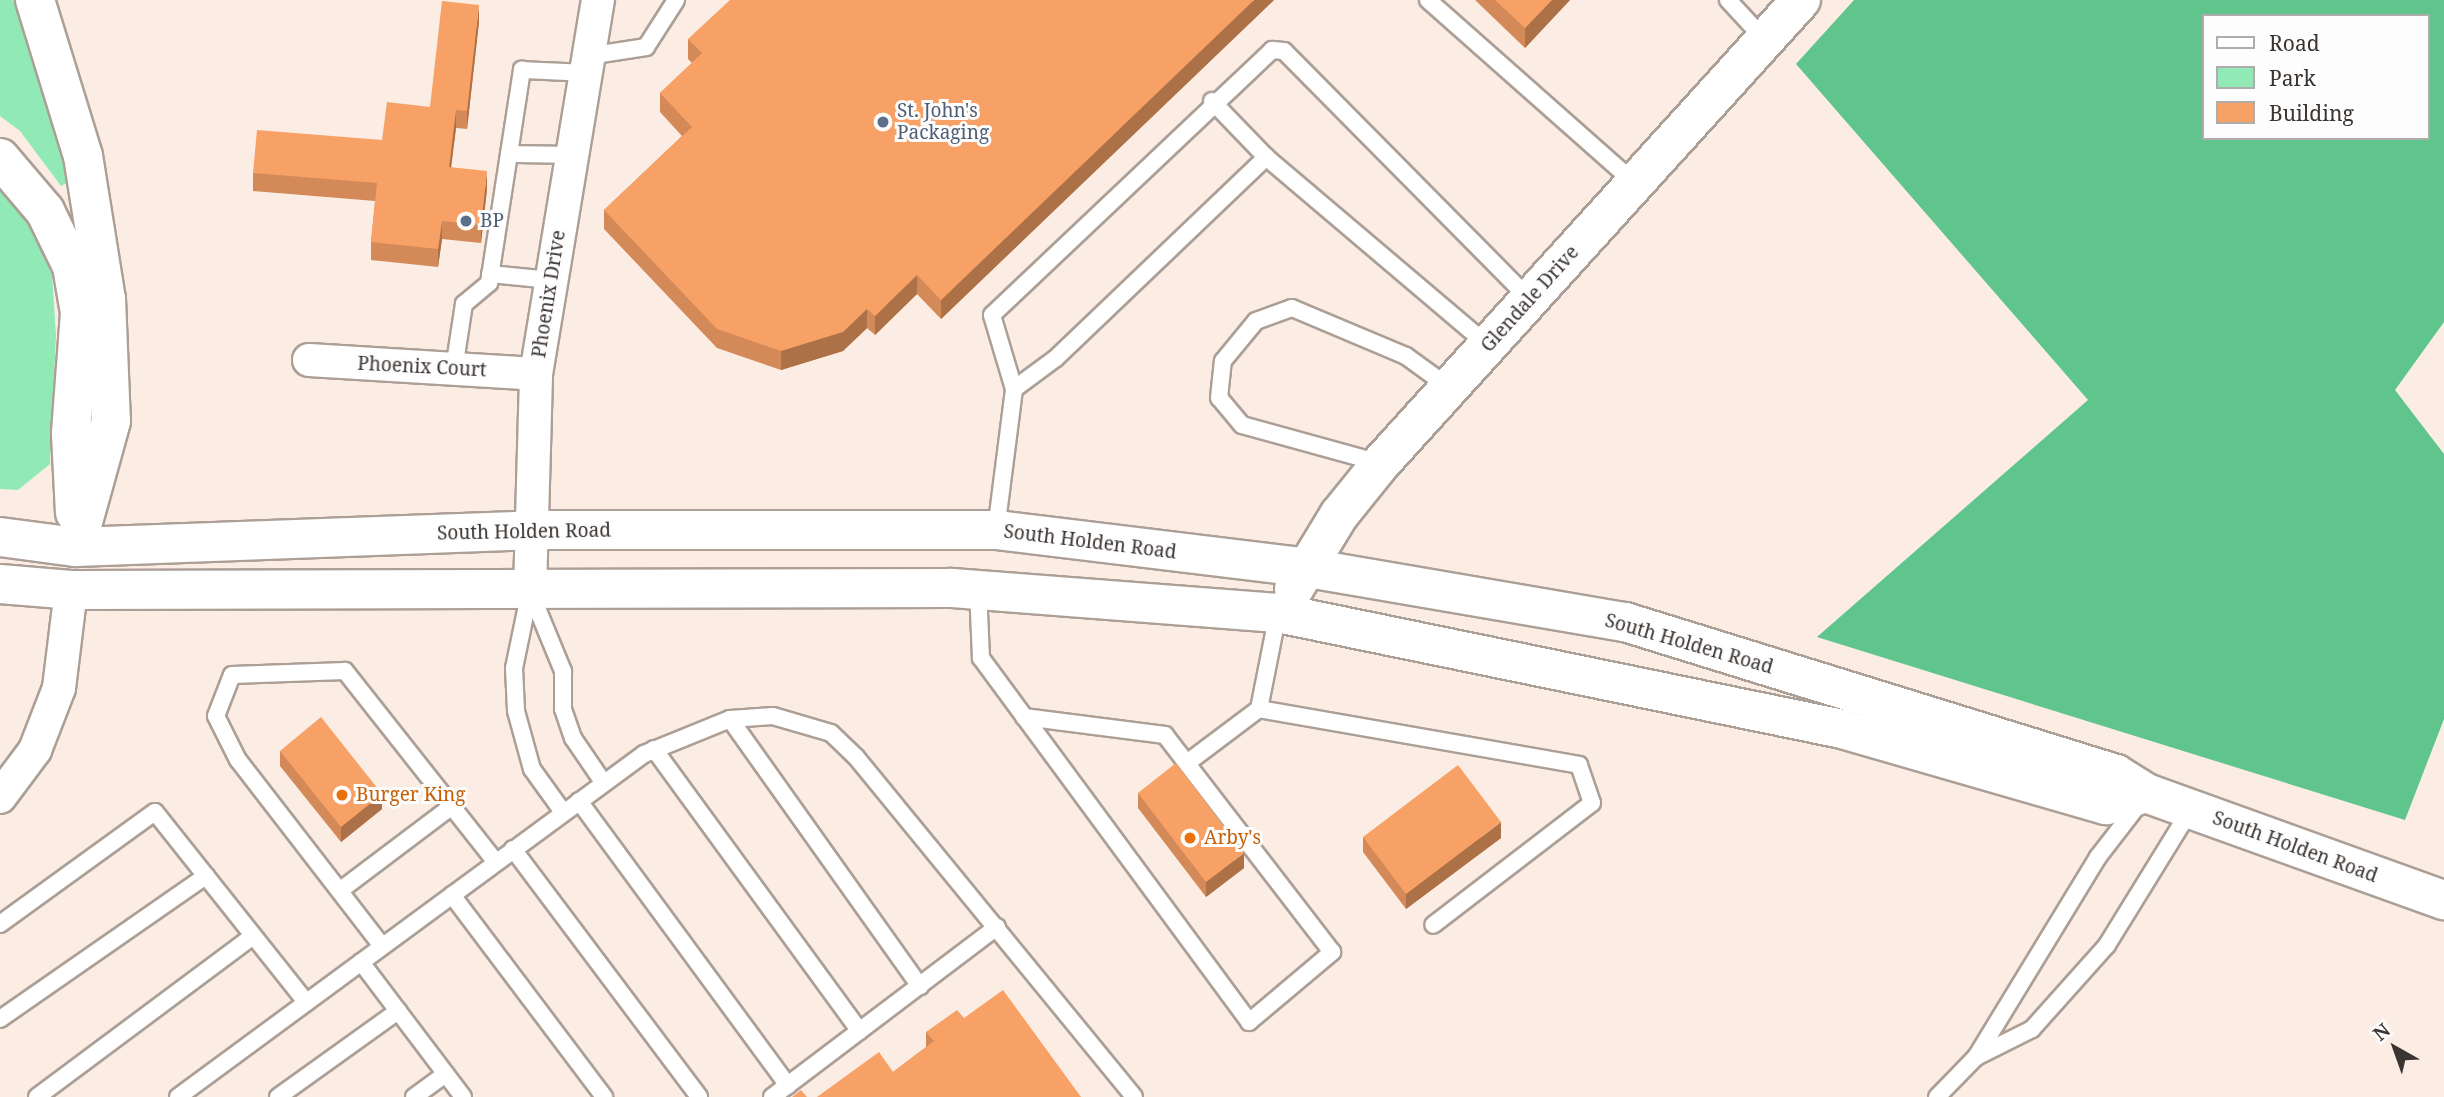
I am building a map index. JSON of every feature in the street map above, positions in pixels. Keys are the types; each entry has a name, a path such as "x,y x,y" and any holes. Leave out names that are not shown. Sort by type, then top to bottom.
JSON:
{"main road":[{"path":"35,0 83,156 106,299 111,421 76,547 71,590"},
{"name":"Glendale Drive","path":"1278,612 1339,515 1381,463 1801,0"},
{"path":"0,158 46,211 72,266 80,313 71,434 76,547"},
{"name":"South Holden Road","path":"0,537 76,547 530,530 996,530 1308,568 1625,622 2116,774 2146,793 2444,900"},
{"path":"0,584 71,590 530,591 733,584 978,589 1278,612 1842,729 2106,806 2146,793"}],"street":[{"name":"Phoenix Drive","path":"530,591 536,374 598,0"},
{"name":"Phoenix Court","path":"309,360 536,374"},
{"path":"0,797 35,750 60,688 71,590"}],"lane":[{"path":"454,369 464,304 490,274 522,70 586,65 646,47 676,0"},
{"path":"1428,0 1635,183"},
{"path":"1728,0 1765,40"},
{"path":"996,530 1014,389 992,315 1257,58 1284,51 1530,300"},
{"path":"1212,101 1266,157 1488,345"},
{"path":"509,154 571,155"},
{"path":"1014,389 1056,359 1266,157"},
{"path":"490,274 551,280"},
{"path":"1381,463 1242,425 1219,398 1223,361 1256,321 1292,308 1406,356 1450,388"},
{"path":"978,589 981,659 1249,1022 1332,952 1165,735 1024,717"},
{"path":"530,591 563,671 562,709 573,738 603,782"},
{"path":"530,591 514,668 516,711 532,769 563,811"},
{"path":"1186,763 1259,709 1278,612"},
{"path":"382,946 342,888 238,760 216,716 232,675 345,671 496,862"},
{"path":"1259,709 1579,765 1592,803 1433,926"},
{"path":"178,1097 563,811 654,749 730,719 773,716 831,733 997,927 1135,1097"},
{"path":"730,719 920,986"},
{"path":"654,749 860,1031"},
{"path":"1937,1097 1976,1057 2098,857 2146,793"},
{"path":"579,801 788,1085"},
{"path":"342,888 452,806"},
{"path":"1976,1057 2032,1029 2107,945 2191,810"},
{"path":"0,924 155,812 306,1002"},
{"path":"513,849 699,1097"},
{"path":"0,1019 206,876"},
{"path":"452,894 604,1097"},
{"path":"772,1097 997,927"},
{"path":"37,1097 253,936"},
{"path":"361,962 463,1097"},
{"path":"278,1097 398,1011"},
{"path":"414,1097 446,1074"}],"green space":[{"path":"0,0 22,0 71,181 61,186 20,131 0,116"},
{"path":"1854,0 2444,0 2444,322 2395,390 2444,454 2444,719 2405,820 1817,637 2088,400 1796,64"},
{"path":"0,184 24,212 52,275 56,335 50,464 18,490 0,489"}],"building":[{"path":"730,0 1254,0 941,300 917,275 875,316 867,309 843,332 781,351 717,329 604,210 692,127 660,93 702,53 688,39"},
{"path":"1495,0 1552,0 1525,28"},
{"path":"442,1 479,5 467,111 456,110 449,167 487,171 481,225 442,221 438,249 371,242 377,183 253,173 257,130 382,140 387,102 430,107"},
{"path":"321,717 382,794 341,827 280,751"},
{"path":"1176,763 1244,853 1206,882 1138,793"},
{"path":"1458,765 1501,822 1406,894 1363,837"},
{"path":"1003,990 1081,1097 817,1097 879,1052 893,1072 934,1041 926,1032 957,1010 964,1018"},
{"path":"801,1090 807,1097 792,1097"}],"place":[{"name":"St. John's Packaging","path":"883,122"},
{"name":"BP","path":"466,221"},
{"name":"Burger King","path":"342,795"},
{"name":"Arby's","path":"1190,838"}]}
